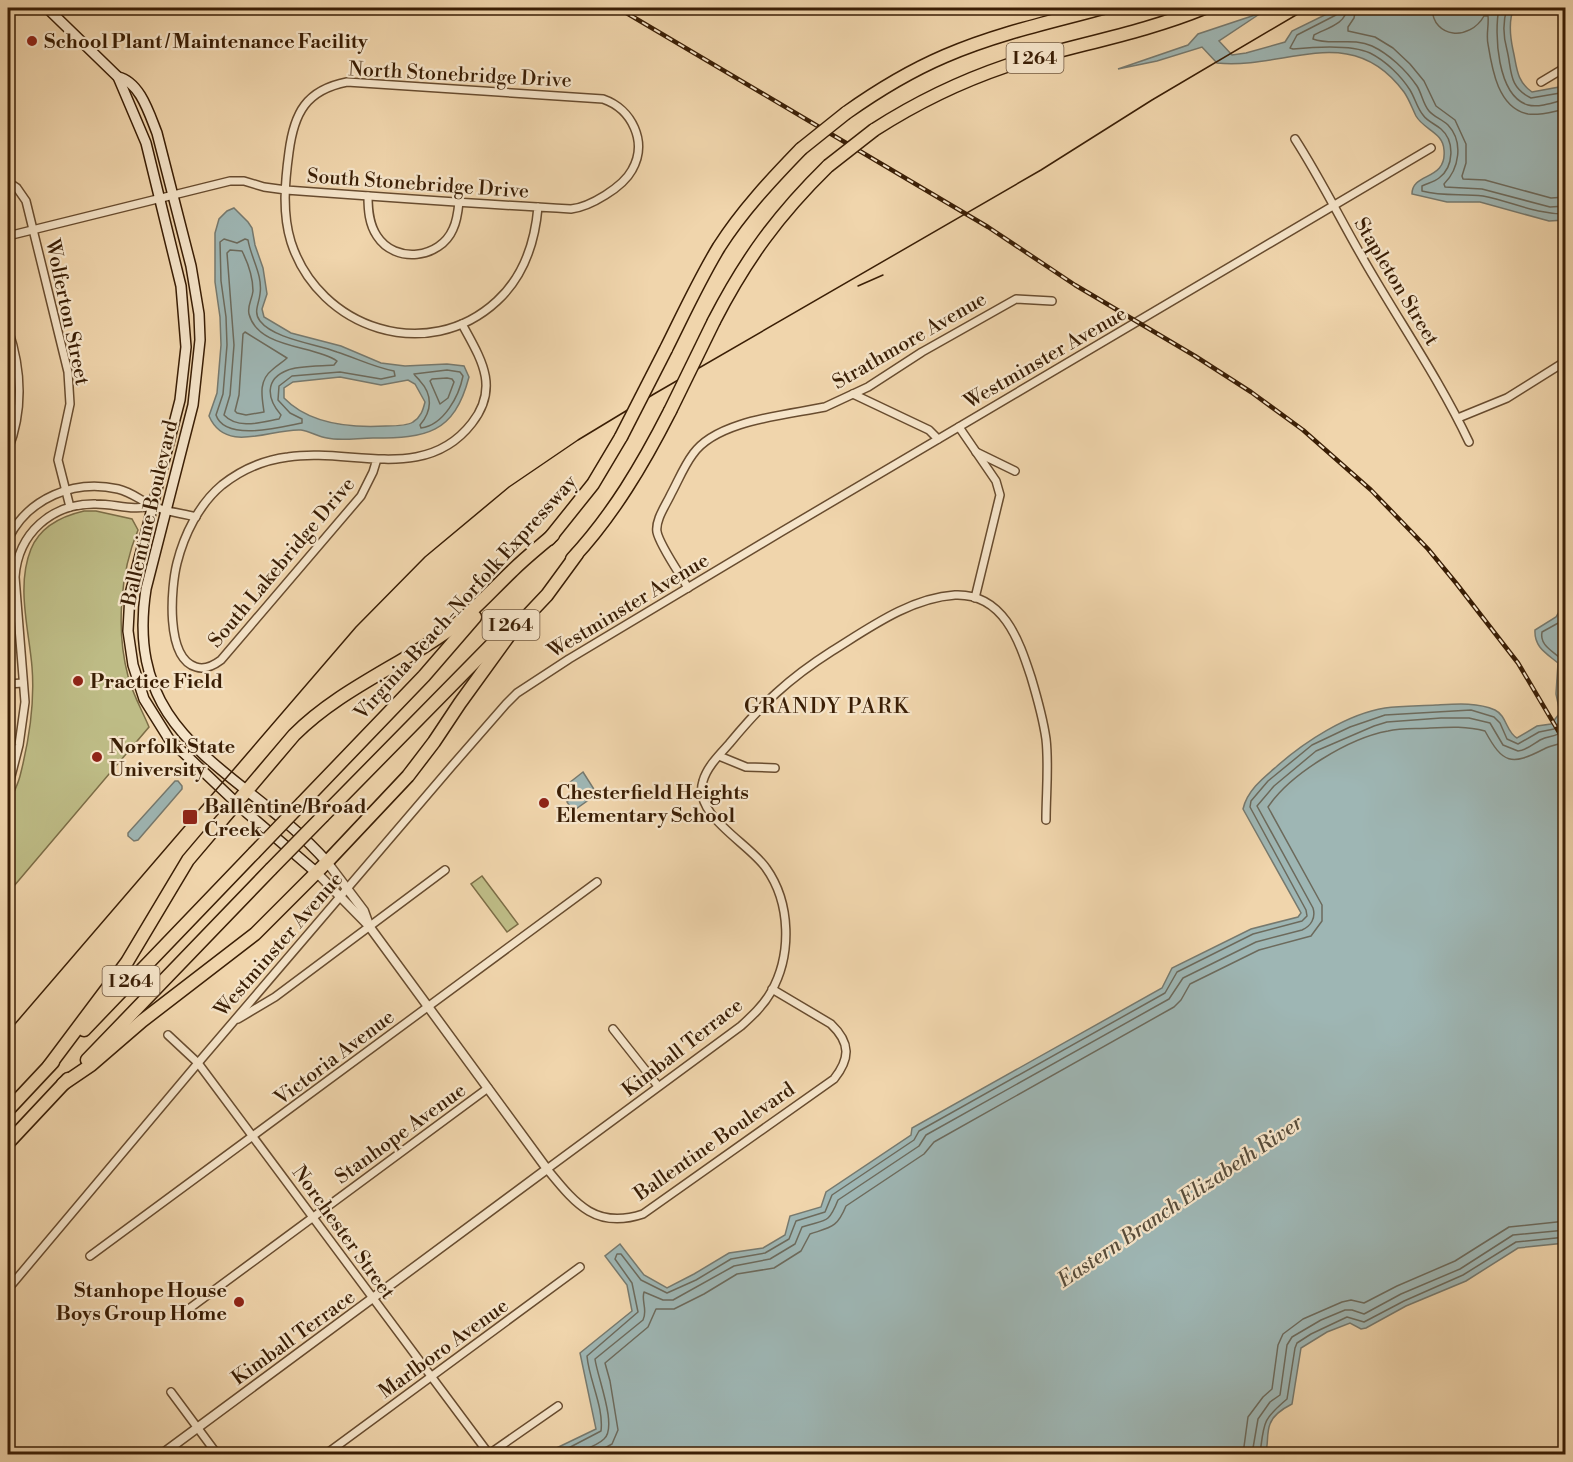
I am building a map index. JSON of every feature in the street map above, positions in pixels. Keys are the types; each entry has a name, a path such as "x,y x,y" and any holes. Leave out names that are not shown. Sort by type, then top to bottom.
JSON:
{"highway":[{"name":"Virginia Beach-Norfolk Expressway","path":"8,1110 424,676 471,621 553,535 593,484 621,437 699,281 719,247 759,194 801,149 846,112 908,74 944,56 1021,30 1103,8"},
{"name":"I 264","path":"8,1143 577,554 633,478 740,273 786,209 828,166 874,130 946,89 983,74 1136,31 1204,8"},
{"path":"49,1066 127,962 188,860 246,789 306,723 346,692 422,648 466,617 513,570 553,535"},
{"path":"63,1084 91,1065 173,997 229,956 255,934 317,873 408,776 502,645 547,595 577,554"}],"main road":[{"name":"Ballentine Boulevard","path":"47,8 118,77 140,127 181,286 186,347 180,400 134,575 128,609 129,644 138,682 153,717 169,740 317,873"},
{"name":"Ballentine Boulevard","path":"118,77 130,81 149,113 164,153 196,294 200,340 193,405 143,606 143,645 147,664 160,699 178,729 205,757 298,833 327,862"}],"street":[{"path":"1541,82 1566,67"},
{"name":"North Stonebridge Drive","path":"538,207 529,252 513,283 497,302 479,315 462,324 430,333 401,333 370,326 339,310 311,282 295,253 287,225 286,190 293,124 298,114 315,94 347,82 603,99 620,107 633,122 638,140 638,154"},
{"name":"Stapleton Street","path":"1295,139 1320,179 1373,277 1429,366 1469,442"},
{"name":"Westminster Avenue","path":"8,1289 233,1022 517,693 569,659 958,427 1431,148"},
{"name":"South Stonebridge Drive","path":"8,236 237,180 286,190 571,209 589,205 625,180 632,171 638,154"},
{"name":"Wolferton Street","path":"8,182 22,194 34,228 64,352 69,380 69,412 58,460 70,507"},
{"path":"368,196 369,219 377,237 389,248 411,255 429,253 442,245 456,221 459,202"},
{"name":"Strathmore Avenue","path":"688,588 657,532 658,521 693,453 710,439 742,424 825,407 854,394 932,346 1016,299 1052,301"},
{"path":"8,539 16,525 35,505 65,490 90,487 118,489 152,506 196,517 219,488 244,471 265,462 304,455 377,459 411,458 437,451 457,438 475,419 486,396 486,375 462,324"},
{"path":"8,329 17,363 20,395 16,423 8,450"},
{"path":"1458,418 1507,398 1566,361"},
{"path":"854,394 928,430 938,440"},
{"path":"958,427 996,481 1000,495 975,598 996,609 1012,627 1030,673 1046,740 1046,820"},
{"path":"976,452 1015,471"},
{"name":"South Lakebridge Drive","path":"196,517 177,563 172,611 178,650 184,660 195,667 208,668 221,660 361,496 371,478 377,459"},
{"path":"8,789 16,761 25,702 15,577 24,542 38,524 55,512 70,507 99,504 132,509 152,506"},
{"path":"8,562 17,563"},
{"name":"Kimball Terrace","path":"162,1455 741,1026 763,1003 780,970 785,942 785,916 782,901 765,866 753,852 721,825 705,806 702,799 702,783 719,756 777,691 817,661 912,606 952,596 975,598"},
{"path":"8,684 23,683"},
{"path":"8,699 8,706"},
{"path":"719,756 746,767 775,768"},
{"name":"Ballentine Boulevard","path":"327,862 364,911 369,926"},
{"path":"233,1022 274,997 445,870"},
{"name":"Ballentine Boulevard","path":"317,873 369,926 547,1169 573,1200 588,1211 610,1219 628,1219 643,1214 834,1079 843,1068 846,1055 845,1043 839,1031 772,989"},
{"name":"Victoria Avenue","path":"90,1256 597,882"},
{"path":"613,1029 658,1086"},
{"name":"Norchester Street","path":"168,1035 198,1063 489,1455"},
{"name":"Stanhope Avenue","path":"186,1311 488,1088"},
{"name":"Marlboro Avenue","path":"326,1455 580,1267"},
{"path":"171,1392 217,1455"},
{"path":"489,1455 558,1406"}],"shaded area":[{"name":"Norfolk State University","path":"84,511 96,511 132,519 138,530 124,583 122,640 130,682 149,727 8,893 6,841 8,811 23,763 32,709 33,681 24,578 31,549 40,534 60,519"},
{"path":"482,876 518,924 507,932 471,884"}],"water":[{"path":"1339,8 1446,8 1464,11 1470,8 1514,8 1510,23 1511,39 1518,73 1523,83 1532,92 1565,86 1565,220 1549,221 1480,202 1447,202 1412,194 1417,182 1440,167 1443,160 1443,144 1437,135 1419,121 1404,92 1384,70 1362,58 1340,53 1316,53 1243,63 1217,63 1202,47 1157,61 1118,69 1188,45 1198,34 1261,13 1219,41 1232,55 1246,53 1285,42 1292,31"},
{"path":"234,208 252,228 263,268 267,294 262,309 264,317 291,333 341,346 381,363 405,366 447,364 464,366 469,377 463,396 455,411 446,421 423,434 392,438 332,439 301,430 238,437 226,434 217,428 209,416 217,393 221,345 215,282 215,233 219,219","holes":["340,377 381,385 408,380 415,384 425,402 418,418 400,425 345,425 306,414 284,398 284,388 293,382"]},
{"name":"Eastern Branch Elizabeth River","path":"1565,601 1565,1243 1518,1248 1466,1281 1406,1306 1366,1328 1361,1329 1350,1323 1327,1332 1301,1348 1292,1404 1279,1412 1271,1421 1265,1454 544,1454 596,1429 580,1353 632,1311 627,1285 605,1256 620,1244 644,1275 667,1288 729,1253 763,1248 785,1235 790,1216 821,1207 826,1192 911,1135 912,1128 1162,988 1172,968 1251,929 1298,917 1301,913 1243,809 1256,785 1287,758 1327,730 1356,716 1385,708 1458,704 1481,706 1499,713 1517,738 1537,726 1551,724 1560,713 1556,694 1558,663 1545,653 1536,641 1535,630 1556,617"},
{"path":"583,772 597,794 573,811 567,802 578,793 569,783"},
{"path":"175,781 178,781 182,789 138,840 134,841 128,833"}],"tram line":[{"path":"8,1032 356,627 425,557 509,487 578,440 654,394 1041,170 1152,100 1308,8"},
{"path":"858,286 883,275"}],"railway":[{"path":"618,8 988,227 1075,285 1251,392 1303,430 1371,490 1428,549 1518,663 1566,744"}],"place":[{"name":"School Plant / Maintenance Facility","path":"32,41"},
{"name":"Practice Field","path":"78,681"},
{"name":"Norfolk State University","path":"97,757"},
{"name":"Chesterfield Heights Elementary School","path":"544,803"},
{"name":"Ballentine/Broad Creek","path":"190,817"},
{"name":"Stanhope House Boys Group Home","path":"239,1302"}],"district":[{"name":"GRANDY PARK","path":"827,706"}]}
